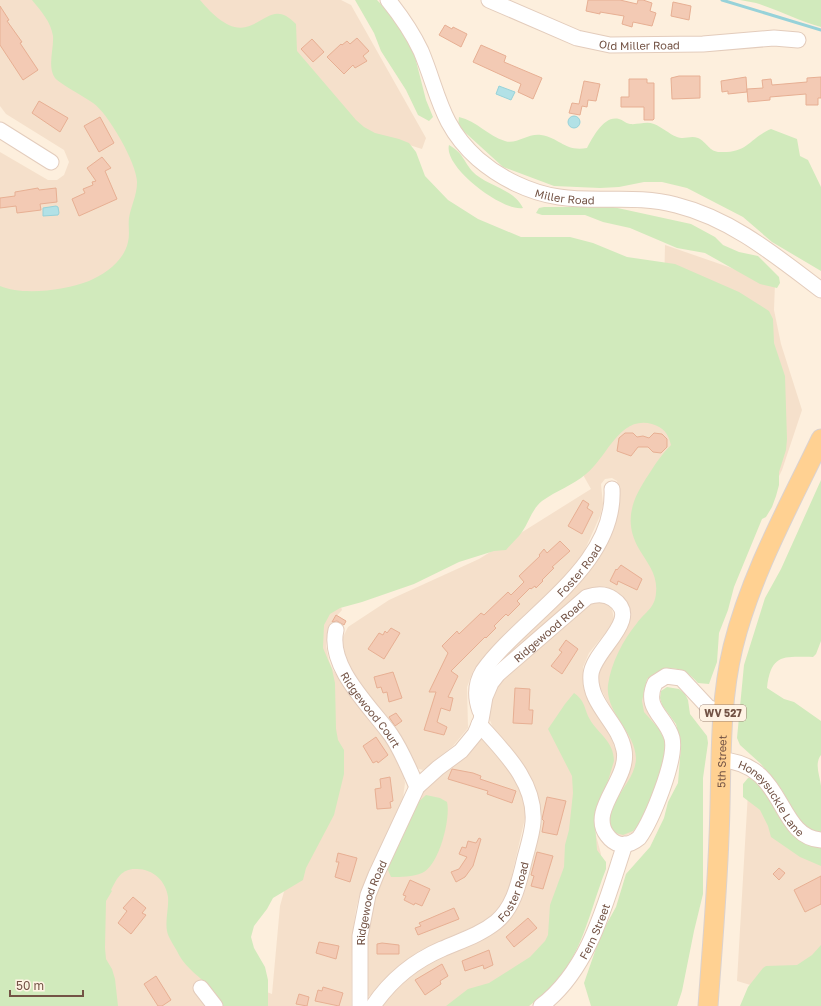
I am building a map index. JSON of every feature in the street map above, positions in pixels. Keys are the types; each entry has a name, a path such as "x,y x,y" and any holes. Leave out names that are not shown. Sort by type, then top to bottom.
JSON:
{"main road":[{"name":"5th Street","path":"708,1006 719,838 723,714 730,662 744,612 763,561 821,439"}],"street":[{"name":"Miller Road","path":"388,0 406,24 417,43 439,106 451,127 477,158 498,174 534,191 558,197 644,199 677,205 696,211 743,233 821,290"},
{"name":"Old Miller Road","path":"489,0 577,38 610,45 703,44 774,38 798,40"},
{"path":"0,130 51,162"},
{"name":"Foster Road","path":"373,1006 394,980 421,959 484,931 496,922 506,912 513,898 533,823 531,795 518,770 480,720 476,690 478,679 483,671 581,568 600,538 609,519 612,489"},
{"name":"Ridgewood Road","path":"360,1006 360,936 368,895 417,787 438,768 461,751 474,734 480,720 491,683 513,659 587,597 602,594 617,601 622,608 622,622 619,629 596,658 591,674 591,683 593,694 598,704 617,730 625,755 622,774 602,813 602,824 604,830 611,839 620,844 625,844"},
{"name":"Ridgewood Court","path":"336,630 334,645 339,662 392,736 402,753 417,787"},
{"path":"625,844 635,842 642,833 671,763 673,746 671,737 652,704 651,696 655,683 666,676 681,678 708,707 723,714"},
{"name":"Honeysuckle Lane","path":"721,760 735,762 756,771 769,784 796,827 806,836 821,840"},
{"name":"Fern Street","path":"542,1006 564,985 587,948 600,918 625,844"},
{"path":"201,988 215,1006"}],"shaded area":[{"path":"0,0 341,0 351,5 426,138 422,149 280,104 0,417 0,152 48,180 57,180 64,175 69,162 64,150 6,114 0,106"},
{"path":"665,245 775,283 774,310 781,344 802,410 782,470 729,578 711,627 700,682 695,675 677,665 666,665 657,668 651,674 647,683 647,703 650,712 664,732 667,741 667,750 665,760 635,828 632,833 622,837 617,836 611,831 606,821 606,815 626,778 630,765 629,744 597,681 599,663 622,635 627,625 628,616 626,604 620,596 612,591 601,588 591,588 582,593 517,646 499,662 485,679 505,652 570,592 595,561 611,528 620,492 617,481 612,478 605,479 601,484 603,504 600,516 583,554 571,571 505,633 473,671 467,687 468,728 453,746 423,770 416,768 402,741 343,660 340,643 348,627 389,600 479,559 591,489 522,366 664,290"},
{"path":"0,473 219,974 272,994 280,906 307,809 298,613 341,607 342,610 334,619 327,636 326,646 329,661 333,670 386,740 402,769 405,783 403,798 360,893 356,909 352,938 351,1006 215,1006 202,987 195,993 205,1006 0,1006"},
{"path":"597,601 605,602 609,605 612,609 614,619 611,626 589,653 583,667 583,682 587,694 611,738 617,753 617,761 594,828 601,854 579,940 529,1006 381,1006 415,970 495,930 538,824 488,715 492,694 505,674 586,607"},
{"path":"479,737 484,738 520,786 526,809 508,892 500,906 486,921 419,951 394,970 371,995 367,997 365,937 372,901 422,794 430,782"},
{"path":"749,775 754,780 790,837 821,849 821,1006 737,981"}],"green space":[{"path":"32,0 200,0 220,20 233,27 240,28 246,27 271,15 282,14 296,24 297,51 356,120 364,127 375,133 409,143 416,152 425,176 448,200 478,219 521,237 570,237 593,243 627,257 675,264 739,292 769,311 773,319 774,343 785,376 787,439 786,450 779,472 779,485 772,507 766,517 762,519 734,587 728,610 719,633 717,662 709,684 698,683 686,672 674,669 661,671 647,679 642,701 644,712 659,729 664,739 666,750 664,772 642,823 633,831 623,835 612,832 608,821 613,806 632,775 636,758 631,739 611,704 608,695 608,685 612,668 622,644 640,619 652,606 656,593 654,575 634,539 631,529 632,510 634,501 643,483 659,459 671,445 667,434 660,427 652,424 641,423 631,426 622,432 614,440 594,467 586,474 542,501 533,512 522,532 506,550 494,551 459,562 414,584 340,608 330,614 324,625 323,648 332,669 335,683 336,729 338,740 344,750 344,774 334,815 306,868 303,880 273,898 267,909 254,926 251,937 254,948 265,967 268,980 268,1006 223,1006 213,990 182,960 169,937 167,931 168,897 162,881 148,871 132,869 124,872 115,882 106,901 106,959 112,969 115,979 118,1006 0,1006 0,286 20,291 44,291 80,284 89,281 107,271 118,261 126,249 129,239 129,218 137,183 133,164 121,140 106,117 93,103 55,78 51,69 53,41 52,31 45,17"},
{"path":"355,0 377,0 392,16 414,53 426,100 433,117 429,121 418,115 406,90 381,51 374,33"},
{"path":"740,0 821,0 821,27 756,3"},
{"path":"459,117 505,141 509,142 541,135 579,149 587,148 592,138 600,128 609,120 614,119 620,119 630,124 654,124 677,137 698,138 716,152 730,152 743,148 771,129 797,139 800,156 808,160 821,187 821,271 772,242 743,217 687,188 662,182 644,182 619,187 600,188 554,186 503,167 458,126"},
{"path":"449,145 460,154 472,171 484,180 513,196 519,201 523,208 502,203 489,196 476,186 455,165 450,154"},
{"path":"613,207 691,224 715,237 723,245 739,252 758,256 779,277 780,283 777,288 760,284 705,253 677,248 630,228 603,222 585,215 542,215 536,213 539,208"},
{"path":"821,480 821,641 816,654 813,657 787,658 781,659 776,663 772,668 767,688 784,699 794,702 821,721 821,755 818,762 818,770 821,786 821,834 814,833 803,824 791,808 782,790 761,764 740,745 737,738 744,665 765,598 781,569"},
{"path":"667,687 679,689 685,694 688,700 690,714 707,736 708,743 703,778 703,894 682,991 677,1006 591,1006 584,983 601,934 616,907 626,874 650,847 664,818 668,802 678,783 681,746 676,724 662,705 660,698 661,691"},
{"path":"574,693 582,701 591,722 608,742 614,761 595,824 597,850 606,862 606,869 586,927 571,961 560,977 546,992 529,1006 446,1006 468,989 489,983 530,957 545,941 548,935 550,905 564,867 565,845 569,830 573,793 572,776 548,729"},
{"path":"748,778 755,780 762,786 789,831 795,837 804,842 821,846 821,866 800,857 771,837 768,826 760,810 743,797 743,784"},
{"path":"426,795 440,798 447,802 447,819 438,852 428,869 422,873 411,876 391,877 388,870 389,862 397,848 414,806"},
{"path":"821,945 821,1006 740,1006 748,987 763,968 766,966 797,965 812,955"}],"water":[{"path":"499,86 515,92 511,100 496,94"},
{"path":"574,116 578,118 580,122 578,126 574,128 570,126 568,122 570,118"},
{"path":"58,207 58,215 43,216 43,208"}],"building":[{"path":"588,0 620,0 637,4 638,0 643,0 652,3 650,11 656,13 652,26 633,22 632,27 622,24 624,16 586,11"},
{"path":"673,2 691,6 689,20 671,16"},
{"path":"0,6 9,20 7,21 22,42 20,43 38,70 23,80 0,45"},
{"path":"445,25 467,34 461,47 439,35"},
{"path":"357,38 369,51 363,56 367,61 355,68 353,65 344,74 327,57 341,44 342,45 347,41 350,44"},
{"path":"312,39 324,52 313,62 301,49"},
{"path":"481,45 506,56 504,62 542,78 533,99 518,92 521,84 473,62"},
{"path":"679,76 700,76 700,98 672,99 671,78"},
{"path":"746,77 747,92 728,94 728,91 722,92 721,81"},
{"path":"821,77 821,98 818,98 818,105 806,105 806,94 770,97 770,100 748,102 747,89 763,88 762,80 771,79 772,85 807,82 807,78"},
{"path":"629,79 647,79 647,83 654,83 653,120 644,120 644,107 621,107 621,97 629,97"},
{"path":"584,81 600,84 596,101 588,100 587,107 582,106 580,115 569,113 572,103 579,104"},
{"path":"39,101 68,118 60,132 32,113"},
{"path":"100,117 114,143 99,152 84,126"},
{"path":"102,157 111,168 105,171 117,199 79,216 72,199 85,193 83,189 93,185 92,182 96,181 87,168"},
{"path":"38,188 39,190 56,188 57,202 40,204 41,210 17,213 16,206 0,208 0,198 15,196 15,192"},
{"path":"625,433 633,433 637,437 643,436 649,438 654,433 662,434 667,439 667,447 661,453 653,452 648,447 638,447 631,456 617,451 619,438"},
{"path":"583,500 589,504 587,508 593,512 582,534 568,526"},
{"path":"560,541 570,551 552,567 554,568 536,588 535,586 531,589 530,588 517,601 520,604 508,616 506,614 494,626 496,628 451,671 458,676 448,697 453,698 450,711 441,708 437,722 447,727 444,735 424,730 436,692 429,692 448,653 442,646 457,631 459,634 481,613 484,615 508,592 511,595 524,582 519,576 540,556 539,555 544,549 547,553"},
{"path":"621,565 642,579 637,590 618,581 617,585 610,581 616,569 617,570"},
{"path":"336,615 346,621 344,625 337,621 332,622"},
{"path":"391,628 400,633 384,659 368,649 379,633 383,635 385,631 387,633"},
{"path":"566,640 578,649 562,674 551,666 562,652 559,650"},
{"path":"393,672 402,698 389,702 387,692 383,693 381,687 377,688 374,677"},
{"path":"515,688 530,689 529,710 533,710 532,724 513,723"},
{"path":"396,713 402,721 395,726 389,717"},
{"path":"376,737 388,755 378,763 377,761 373,763 363,746"},
{"path":"452,769 473,773 481,776 480,779 516,791 512,803 487,794 488,791 448,779"},
{"path":"390,777 393,801 390,802 391,808 377,809 375,789 381,788 380,779"},
{"path":"547,797 566,801 557,835 542,832 544,821 542,819"},
{"path":"479,838 481,839 473,866 465,877 456,882 451,872 459,869 467,857 459,854 462,847 466,848 468,841 476,843"},
{"path":"537,852 553,856 543,889 531,886 534,876 531,875"},
{"path":"338,853 357,858 350,882 335,877 339,862 336,862"},
{"path":"779,868 785,873 779,880 773,874"},
{"path":"821,876 821,904 805,912 794,890"},
{"path":"410,880 430,889 422,906 415,903 414,905 404,900 406,896 403,895"},
{"path":"133,897 146,908 142,913 146,915 131,934 118,923 127,911 123,908"},
{"path":"454,908 459,919 418,935 415,928 421,926 419,923"},
{"path":"528,918 537,928 514,947 506,937"},
{"path":"319,942 339,946 336,959 316,953"},
{"path":"382,943 399,945 399,954 377,954 377,944"},
{"path":"489,950 493,965 484,969 483,965 465,971 462,961"},
{"path":"442,964 448,976 440,981 441,984 425,995 415,980"},
{"path":"156,976 171,1000 162,1006 158,1006 144,984"},
{"path":"323,987 343,993 339,1006 315,1001 318,990 322,991"},
{"path":"299,994 309,997 307,1006 296,1004"}],"waterway":[{"path":"722,0 821,30"}]}
